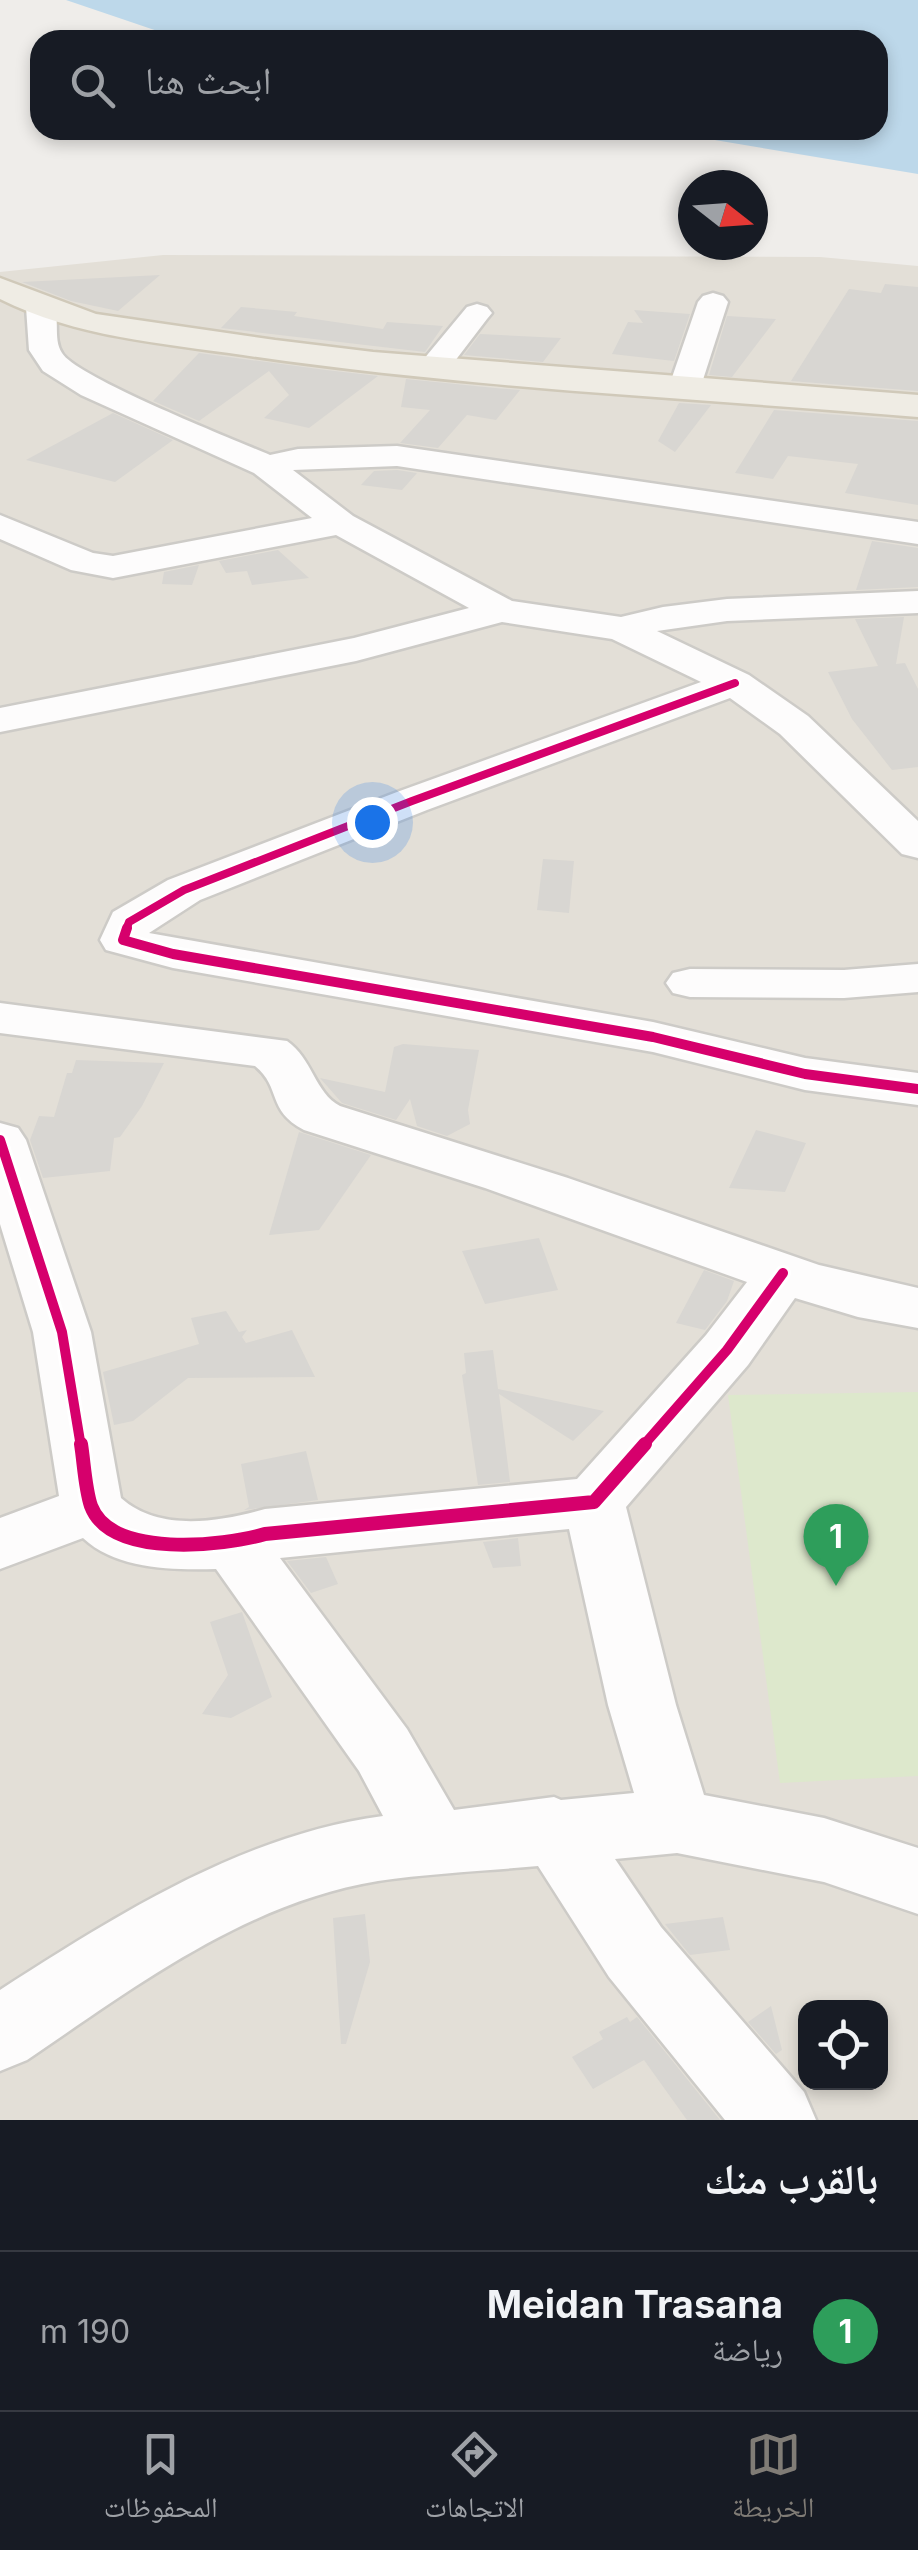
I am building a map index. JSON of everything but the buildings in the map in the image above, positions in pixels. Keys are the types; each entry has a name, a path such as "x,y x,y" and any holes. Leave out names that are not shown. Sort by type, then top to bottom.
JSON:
{"main road":[{"path":"13,296 91,323 181,338 434,366 918,406"}],"street":[{"path":"13,296 54,364 92,388 266,466 341,523 502,610 622,629 735,684 794,725 918,845"},
{"path":"684,389 713,302"},
{"path":"434,366 476,313"},
{"path":"266,466 298,459 397,456 918,532"},
{"path":"0,526 84,562 113,567 341,523"},
{"path":"622,629 662,618 727,610 918,602"},
{"path":"0,720 356,649 502,610"},
{"path":"735,684 412,801 184,890 129,922 123,940 173,954 652,1036 804,1074 918,1089"},
{"path":"690,983 844,984 918,978"},
{"path":"0,1018 269,1052 282,1060 292,1074 302,1108 322,1118 449,1155 783,1272 918,1308"},
{"path":"0,1140 62,1332 92,1510 114,1530 133,1540 160,1546 233,1543 265,1534 594,1502 727,1350 783,1272"},
{"path":"594,1502 642,1705 676,1821"},
{"path":"0,1544 92,1510"},
{"path":"233,1543 383,1750 433,1840"},
{"path":"0,2034 148,1936 224,1898 300,1869 377,1848 676,1821 824,1850 918,1880"},
{"path":"554,1830 635,1952 776,2120"}],"shaded area":[{"path":"163,255 678,257 678,260 820,257 918,266 918,2120 0,2120 0,272"}],"green space":[{"path":"918,1392 918,1776 780,1783 728,1395"}],"water":[{"path":"66,0 918,0 918,174 715,140 888,140 888,30 154,30"}],"cycle path":[{"path":"735,683 412,801 184,890 129,922 123,940 173,954 653,1037 805,1074 918,1089"},
{"path":"0,1140 62,1332 92,1509 115,1530 160,1545 233,1543 265,1534 594,1502 727,1350 783,1273"}],"place":[{"name":"Meidan Trasana","path":"836,1586"}]}
